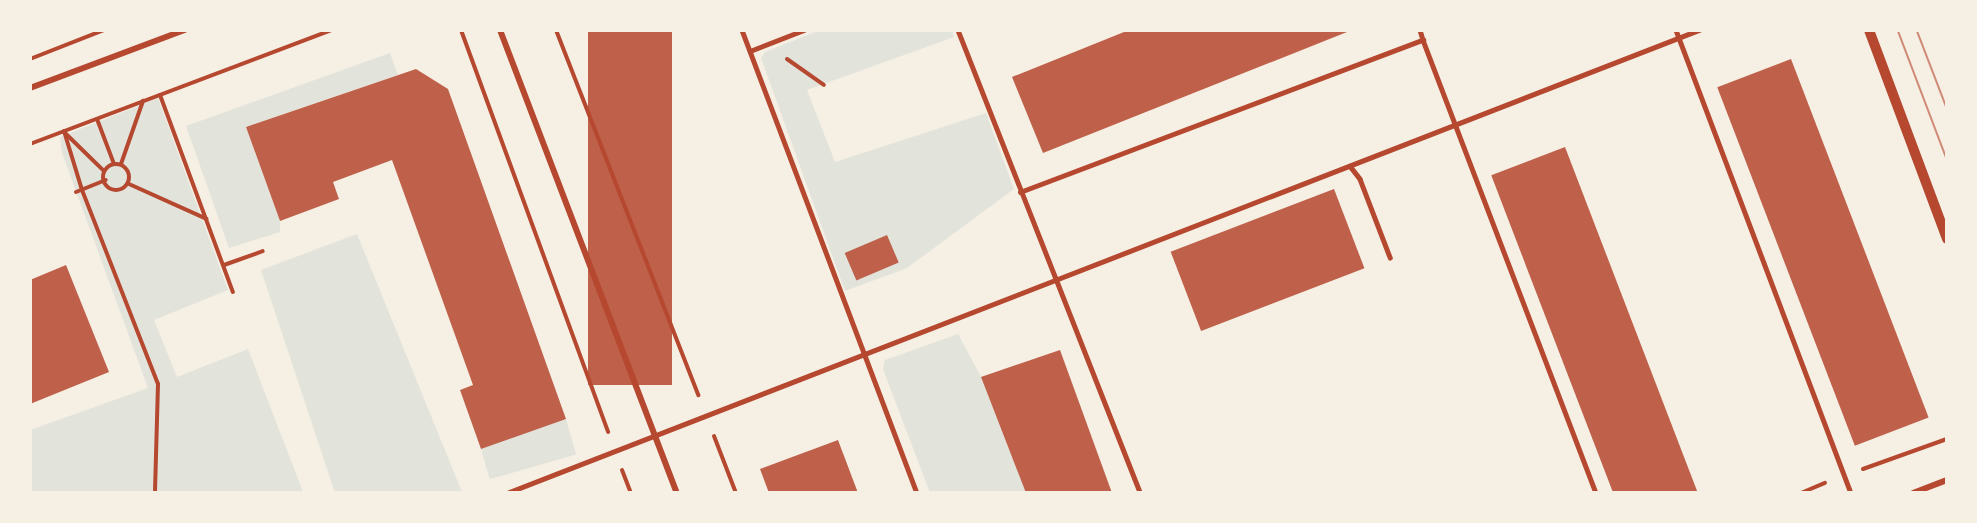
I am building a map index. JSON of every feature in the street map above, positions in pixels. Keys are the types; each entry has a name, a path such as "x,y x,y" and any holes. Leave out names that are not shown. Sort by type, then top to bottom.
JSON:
{"street":[{"path":"30,88 184,30"},
{"path":"500,30 678,493"},
{"path":"1869,30 1947,239"},
{"path":"1913,493 1947,480"}],"lane":[{"path":"742,30 917,493"},
{"path":"750,51 804,30"},
{"path":"958,30 1054,282 1140,493"},
{"path":"1420,30 1596,493"},
{"path":"1676,30 1851,493"},
{"path":"507,493 656,438 1699,30"},
{"path":"1020,192 1423,40"},
{"path":"1350,166 1360,179 1390,257"}],"path":[{"path":"30,59 104,30"},
{"path":"30,144 331,30"},
{"path":"461,30 631,493"},
{"path":"555,30 736,493"},
{"path":"766,45 824,85"},
{"path":"160,95 208,219 233,292"},
{"path":"143,102 121,164 129,184 208,219"},
{"path":"97,119 114,164"},
{"path":"64,131 104,171 106,180 115,192 129,184"},
{"path":"64,131 82,190 159,384 155,493"},
{"path":"104,171 114,164 121,164"},
{"path":"76,192 106,180"},
{"path":"224,265 263,251"},
{"path":"1801,493 1947,439"}],"shaded area":[{"path":"820,30 952,30 954,37 807,90 835,162 986,113 1014,189 907,268 845,291 761,58 765,52"},
{"path":"390,53 398,75 246,127 280,221 280,232 229,248 186,126"},
{"path":"158,98 228,290 154,320 177,377 248,349 303,492 30,493 30,430 148,388 62,153 60,137"},
{"path":"357,234 462,492 335,493 261,270"},
{"path":"958,334 981,377 1026,493 930,493 883,369 885,360"},
{"path":"566,419 576,455 490,479 479,444"}],"building":[{"path":"588,30 672,30 672,385 588,385"},
{"path":"1129,30 1352,30 1043,153 1012,77"},
{"path":"1791,59 1929,417 1855,446 1717,87"},
{"path":"416,69 448,89 566,419 481,449 460,390 473,385 392,160 333,182 339,199 280,221 246,127"},
{"path":"1565,147 1698,493 1613,493 1491,175"},
{"path":"1334,189 1364,268 1201,331 1171,252"},
{"path":"887,235 899,263 856,281 845,253"},
{"path":"66,265 109,372 30,404 30,280"},
{"path":"1060,350 1112,493 1026,493 981,377"},
{"path":"838,440 858,493 769,493 760,469"}],"tram line":[{"path":"1898,30 1947,159"},
{"path":"1917,30 1947,108"}]}
